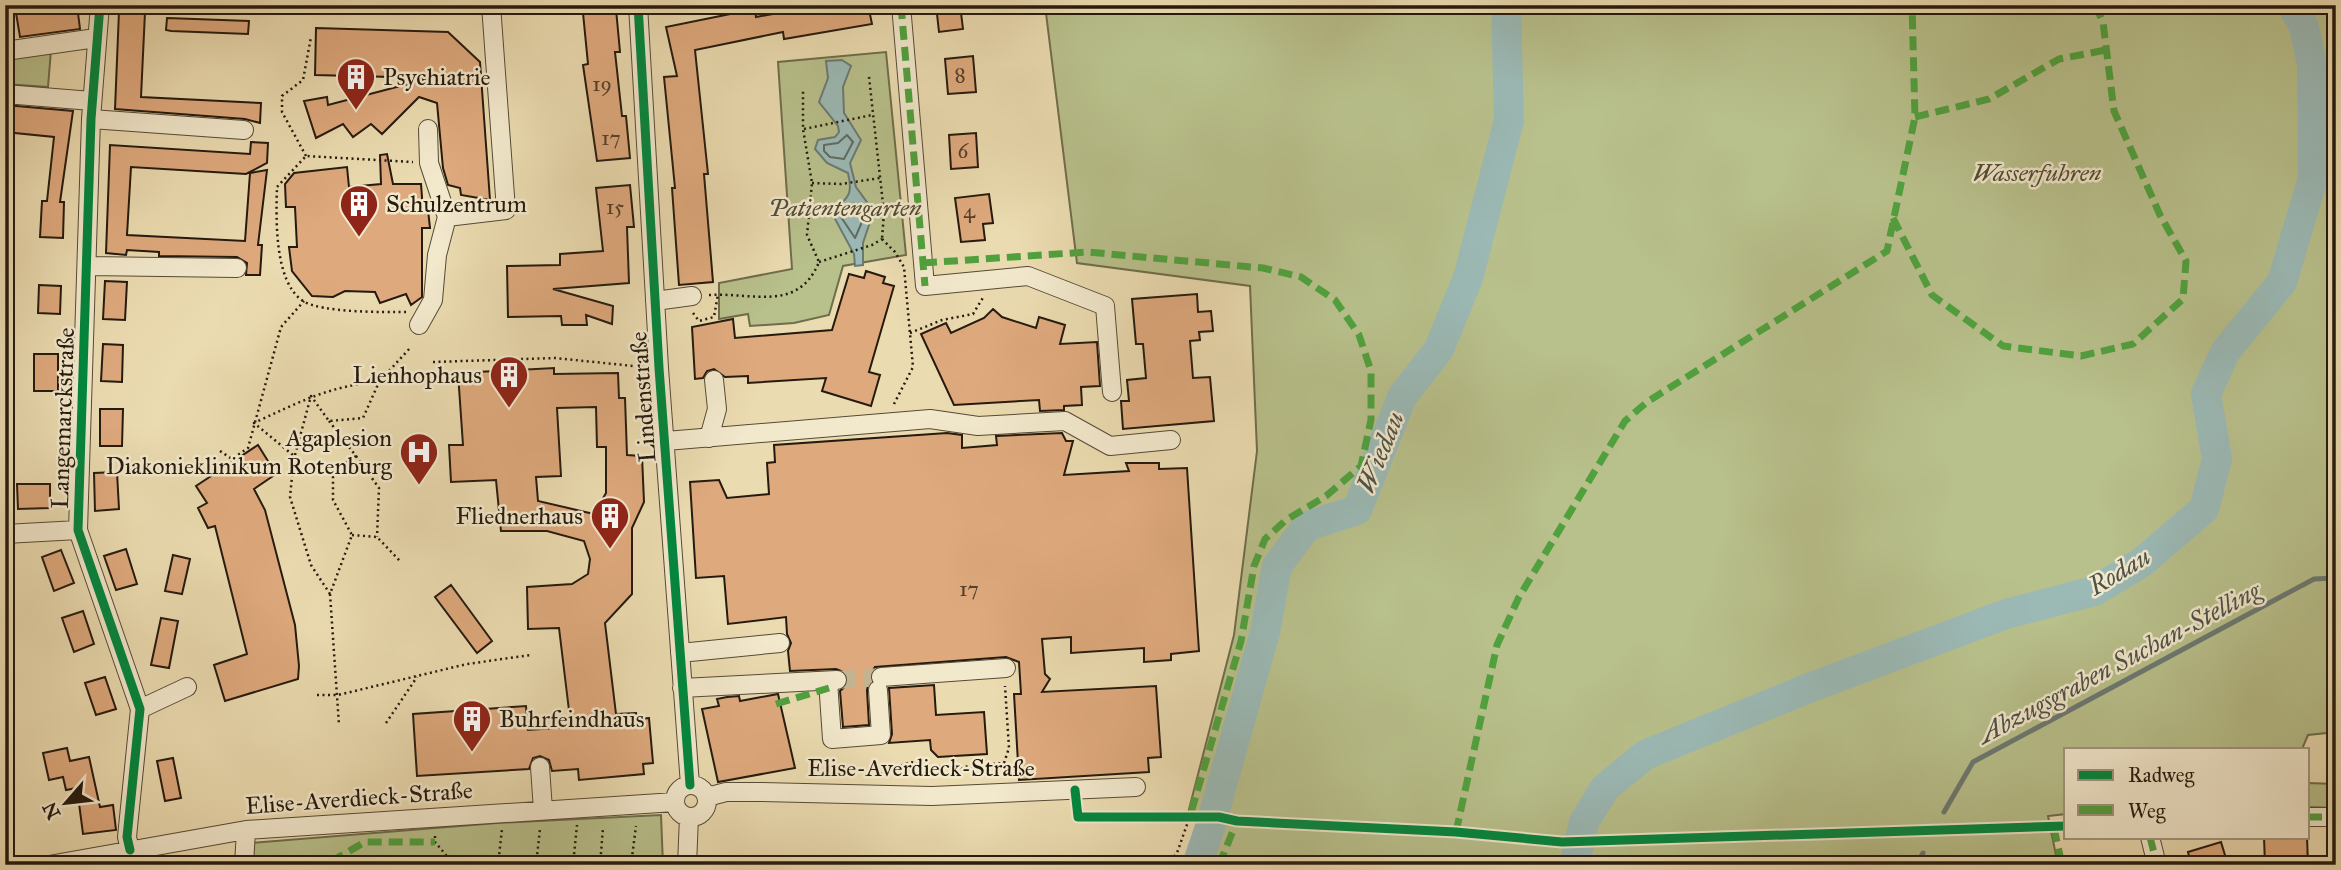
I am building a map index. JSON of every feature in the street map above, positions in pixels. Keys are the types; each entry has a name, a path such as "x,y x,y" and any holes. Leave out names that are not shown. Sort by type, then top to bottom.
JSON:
{"street":[{"name":"Langemarckstraße","path":"100,5 91,110 78,530 140,709 127,837 130,850"},
{"path":"447,217 506,210 491,5"},
{"name":"Lindenstraße","path":"638,5 659,368 690,785"},
{"path":"901,5 925,286 1028,276 1105,306 1112,392"},
{"path":"5,51 96,38"},
{"path":"5,94 91,110 244,130"},
{"path":"419,324 433,300 437,255 447,217 429,163 428,129"},
{"path":"88,266 237,268"},
{"path":"655,301 692,296"},
{"path":"709,438 717,409 714,380"},
{"path":"666,441 930,419 978,426 1065,421 1110,446 1171,440"},
{"path":"5,534 78,530"},
{"path":"680,653 780,643"},
{"path":"682,688 832,681 832,738 881,735 880,684 1006,668"},
{"path":"140,709 187,687"},
{"path":"540,767 543,810"},
{"path":"690,785 701,788 707,797 705,810 698,816 689,817 679,812 675,802 680,789 690,785"},
{"name":"Elise-Averdieck-Straße","path":"707,797 726,792 932,796 1136,787"},
{"name":"Elise-Averdieck-Straße","path":"49,865 87,861 130,850 246,830 675,802"},
{"path":"687,865 689,817"},
{"path":"2310,817 2336,817"},
{"path":"244,865 246,830"},
{"path":"2150,838 2157,865"}],"path":[{"path":"306,156 282,112 282,96 303,80 311,37"},
{"path":"869,77 884,213 882,239 895,252 904,268 910,333 913,368 897,394"},
{"path":"803,90 803,129 811,183 807,235 818,262"},
{"path":"803,129 872,115"},
{"path":"306,156 429,163"},
{"path":"306,156 277,187 276,228 286,281 304,301 359,313 406,312"},
{"path":"811,183 841,184 880,178"},
{"path":"718,294 714,317 699,321 693,314 692,296 718,294 786,295 807,285 818,262 864,248 882,239"},
{"path":"910,333 942,320 973,314 980,306 991,279"},
{"path":"219,451 232,459 248,448 281,327 304,301"},
{"path":"329,421 363,418 379,382 410,348"},
{"path":"433,362 555,358 659,368"},
{"path":"254,422 311,396 346,384 379,382"},
{"path":"311,396 379,488 377,537"},
{"path":"311,396 294,456 290,498 311,565 330,594"},
{"path":"254,422 294,456"},
{"path":"339,725 330,594 352,536 333,500 333,471 356,456"},
{"path":"352,536 377,537 400,561"},
{"path":"317,695 338,695 467,664 531,655"},
{"path":"861,776 883,773 910,762 952,768 1004,763 1009,748 1006,668"},
{"path":"387,723 416,677"},
{"path":"573,865 579,808"},
{"path":"498,865 504,812"},
{"path":"439,816 435,842 446,855 446,865"},
{"path":"1167,865 1177,853 1190,816"},
{"path":"631,865 636,826"},
{"path":"600,865 603,828"},
{"path":"536,865 540,829"}],"green space":[{"name":"Wasserfuhren","path":"1045,5 2336,5 2336,732 2308,735 2302,748 2064,748 2064,814 2048,816 2058,865 1185,865 1203,814 1188,813 1234,635 1257,451 1250,286 1077,263"},
{"path":"51,50 48,87 5,84 5,56"},
{"name":"Patientengarten","path":"886,52 906,255 843,266 829,315 794,323 750,326 748,314 719,319 719,283 792,269 778,62"},
{"path":"2310,783 2336,784 2336,808 2310,807"},
{"path":"661,815 663,865 237,865 238,844 497,823"}],"water":[{"path":"842,60 851,66 843,87 844,113 861,140 850,163 856,187 869,205 872,216 863,243 863,265 855,266 854,254 834,217 850,189 848,173 827,163 815,149 818,140 835,137 839,132 838,126 819,102 828,78 826,61"}],"building":[{"path":"77,5 80,29 20,37 15,7"},
{"path":"823,5 868,5 872,24 784,39 783,32 695,50 708,174 704,174 713,282 679,285 672,188 675,188 664,77 677,76 666,27 755,9 756,17"},
{"path":"936,5 960,5 963,29 939,32"},
{"path":"616,9 620,52 615,52 630,158 597,161 583,65 588,64 583,13"},
{"path":"119,11 145,12 141,97 261,103 260,123 245,119 115,109"},
{"path":"167,18 249,21 248,34 171,31 166,30"},
{"name":"Psychiatrie","path":"316,28 448,32 480,62 490,200 461,195 460,188 448,185 443,168 437,103 419,97 382,134 371,124 353,137 343,124 316,138 304,101 327,97 328,105 431,78 315,75"},
{"path":"973,56 976,92 948,94 945,59"},
{"path":"5,105 73,111 60,202 64,202 63,238 40,237 42,201 47,201 54,137 5,132"},
{"path":"976,133 978,167 951,169 949,135"},
{"path":"251,142 268,143 267,163 246,174 131,167 127,235 245,241 250,173 267,170 258,245 262,245 260,275 246,275 247,263 237,257 159,256 159,252 127,250 126,255 106,253 110,145 250,154"},
{"name":"Schulzentrum","path":"387,154 393,184 421,184 423,210 428,210 430,228 422,228 422,297 411,305 406,294 380,303 375,292 345,291 333,297 312,296 292,271 289,247 297,247 295,207 286,207 285,184 294,173 347,167 349,187 381,184 380,155"},
{"path":"630,185 634,227 627,227 629,283 553,289 613,306 612,324 586,315 587,325 562,325 561,316 508,317 507,266 560,265 560,254 603,251 596,188"},
{"path":"989,194 993,223 983,224 985,240 961,242 955,198"},
{"path":"866,271 885,277 883,283 894,286 869,372 880,375 871,406 822,391 826,378 748,383 748,376 725,377 714,369 707,371 703,378 695,379 692,327 733,319 735,338 832,330 849,274 864,278"},
{"path":"105,281 127,282 125,320 103,319"},
{"path":"39,285 61,286 60,314 38,313"},
{"path":"1197,294 1198,312 1211,311 1213,331 1199,332 1200,340 1190,341 1193,378 1210,377 1214,421 1123,429 1121,401 1129,401 1127,380 1146,378 1143,344 1136,344 1132,299"},
{"path":"993,309 1002,317 1036,328 1039,317 1065,325 1060,344 1097,342 1100,386 1081,387 1082,405 1064,406 1064,410 1040,411 1039,400 954,405 921,334 946,323 951,333 984,318"},
{"path":"103,344 123,345 122,382 101,381"},
{"path":"34,354 58,354 58,391 34,391"},
{"path":"554,368 554,374 618,373 619,398 625,398 627,455 642,456 644,502 632,528 632,594 605,623 616,714 636,713 637,719 649,718 653,763 643,764 644,774 579,780 578,769 552,771 549,760 540,756 533,758 529,769 417,776 413,714 526,706 528,730 571,727 559,628 528,629 527,587 572,584 588,574 590,559 584,541 547,531 501,531 496,480 451,482 449,445 463,445 458,373","holes":["596,407 597,447 606,447 606,493 594,514 538,501 536,477 561,476 557,408"]},
{"path":"100,409 123,409 122,446 100,446"},
{"path":"947,433 962,435 962,448 997,445 996,436 1062,433 1066,441 1073,441 1064,475 1129,471 1126,463 1159,463 1159,469 1187,468 1199,651 1171,654 1171,660 1144,662 1144,648 1071,653 1071,637 1042,639 1045,674 1050,679 1042,692 1156,686 1161,757 1148,758 1149,772 1019,780 1014,694 1021,694 1019,662 1006,657 875,667 867,690 869,725 843,727 840,691 847,685 846,673 836,669 790,671 788,651 791,643 787,634 786,617 728,624 724,576 696,578 690,482 719,480 727,498 769,494 767,463 775,462 774,445"},
{"path":"258,445 276,474 254,489 265,510 295,625 298,679 225,701 214,665 247,654 215,526 208,528 198,508 207,503 196,486"},
{"path":"117,472 119,509 95,511 94,473"},
{"path":"17,484 50,484 50,508 18,509"},
{"path":"126,549 137,584 116,590 104,556"},
{"path":"61,550 74,583 54,591 42,557"},
{"path":"173,555 190,559 182,594 165,591"},
{"path":"451,585 492,641 477,653 435,597"},
{"path":"83,611 94,644 74,652 62,618"},
{"path":"161,618 178,621 169,668 151,665"},
{"path":"105,677 116,709 96,715 85,683"},
{"path":"934,685 936,715 984,712 987,754 938,757 931,750 930,740 889,743 892,734 889,688"},
{"path":"778,694 795,768 718,782 702,709 719,706 717,699 727,697 739,696 740,701"},
{"path":"67,748 70,761 89,757 100,807 113,805 116,830 83,834 77,788 66,790 63,777 49,780 43,753"},
{"path":"173,758 181,798 165,801 157,761"},
{"path":"2264,838 2307,838 2308,865 2265,865"},
{"path":"2221,842 2228,865 2191,865 2188,852"}],"waterway":[{"name":"Wiedau","path":"1197,865 1265,632 1277,566 1307,526 1357,510 1402,397 1439,349 1468,278 1509,120 1506,5"},
{"name":"Rodau","path":"1574,865 1584,822 1605,788 1645,755 1809,688 2006,614 2094,591 2141,563 2204,509 2217,459 2206,394 2225,352 2282,282 2313,178 2312,64 2304,27 2292,5"},
{"name":"Abzugsgraben Suchan-Stelling","path":"1944,812 1973,762 2314,579 2336,578"},
{"name":"Abzugsgraben Suchan-Stelling","path":"1916,865 1923,853"}],"tunnel":[{"path":"837,680 881,677"}],"marked path":[{"path":"901,5 925,286"},
{"path":"1456,832 1497,645 1519,597 1625,421 1647,402 1887,251 1915,117 1912,5"},
{"path":"1893,218 1932,295 2003,346 2081,356 2133,344 2183,299 2186,261 2160,215 2114,111 2103,22 2095,5"},
{"path":"1915,117 1989,99 2059,59 2106,50"},
{"path":"923,263 1087,252 1263,268 1301,277 1335,300 1359,335 1371,371 1371,420 1361,466 1326,496 1286,520 1265,539 1254,566 1241,641 1190,816"},
{"path":"776,704 829,688"},
{"path":"2310,817 2336,817"},
{"path":"1219,865 1237,821"},
{"path":"2054,828 2062,865"},
{"path":"2150,838 2157,865"},
{"path":"336,865 337,858 365,842 435,842"},
{"path":"86,858 87,865"}],"cycle path":[{"path":"100,5 91,119 78,530 140,709 127,837 130,850"},
{"path":"638,5 659,368 690,785"},
{"path":"1075,790 1078,817 1219,817 1237,821 1456,832 1562,842 2064,826"}],"place":[{"name":"Psychiatrie","path":"356,111"},
{"name":"Schulzentrum","path":"359,238"},
{"name":"Lienhophaus","path":"509,409"},
{"name":"Agaplesion Diakonieklinikum Rotenburg","path":"419,486"},
{"name":"Fliednerhaus","path":"610,550"},
{"name":"Buhrfeindhaus","path":"472,753"}]}
